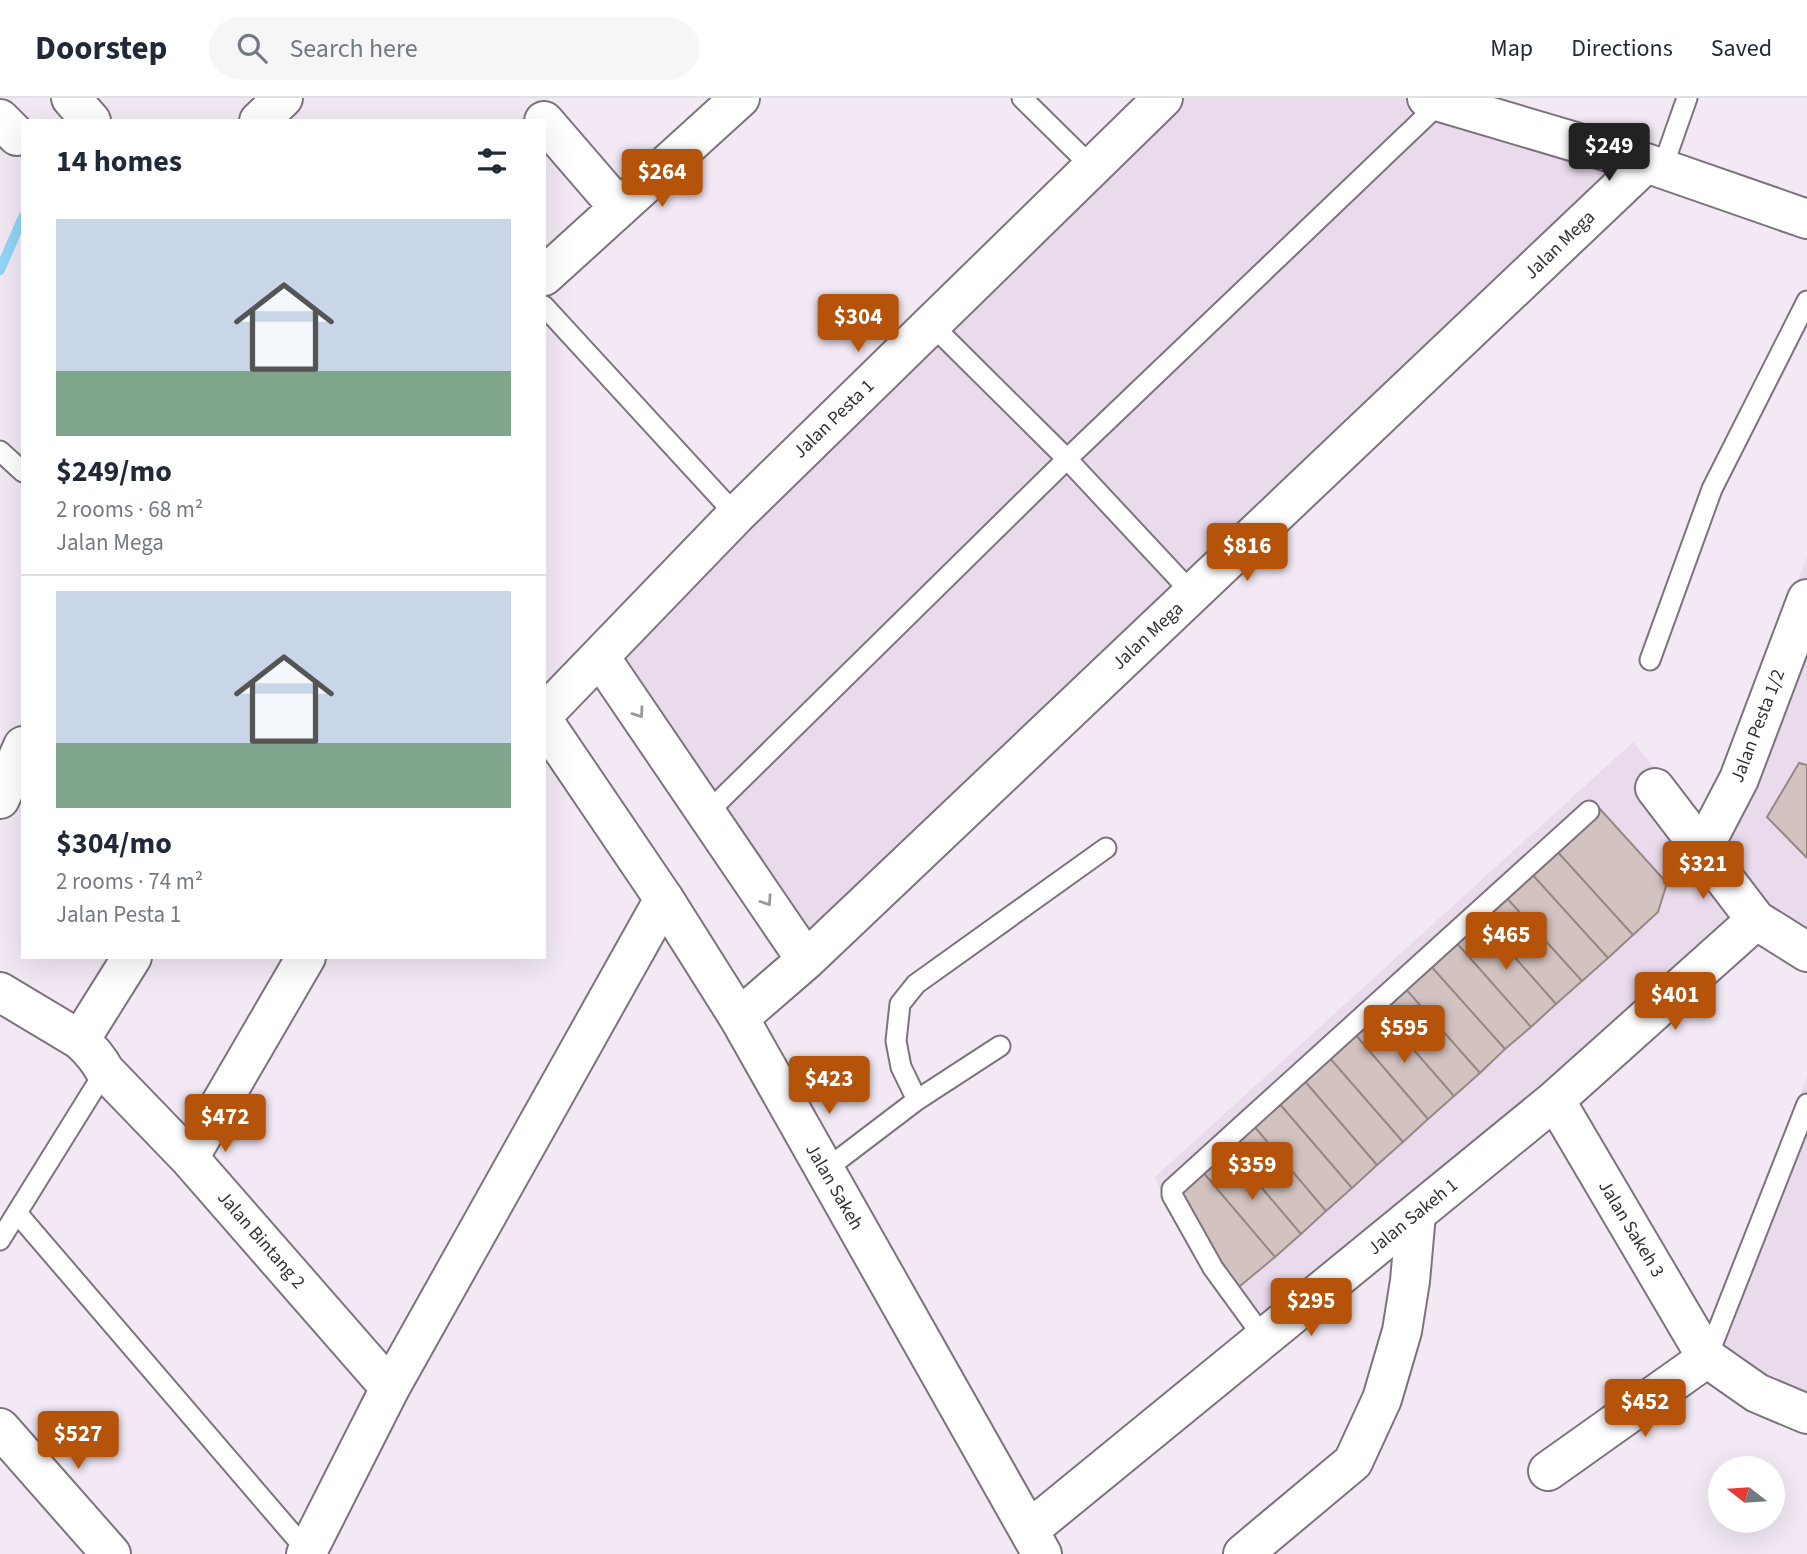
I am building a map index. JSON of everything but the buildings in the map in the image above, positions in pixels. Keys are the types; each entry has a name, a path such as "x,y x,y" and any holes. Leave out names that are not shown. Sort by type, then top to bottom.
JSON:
{"street":[{"path":"71,98 89,119"},
{"path":"261,119 283,98"},
{"path":"524,98 542,119"},
{"path":"546,274 740,98"},
{"name":"Jalan Pesta 1","path":"546,711 736,515 1163,98"},
{"path":"1434,100 1654,166 1807,219"},
{"path":"546,123 620,208"},
{"name":"Jalan Mega","path":"739,1018 806,960 1193,594 1654,166"},
{"name":"Jalan Pesta 1/2","path":"1702,850 1739,779 1807,599"},
{"path":"600,657 806,960"},
{"name":"Jalan Sakeh","path":"546,725 664,899 739,1018 1035,1542"},
{"path":"0,799 21,751"},
{"path":"1655,788 1756,920 1807,953"},
{"path":"307,1553 390,1388 664,899"},
{"name":"Jalan Sakeh 1","path":"1035,1542 1264,1338 1555,1100 1756,920"},
{"path":"80,1040 131,959"},
{"path":"189,1158 305,959"},
{"name":"Jalan Bintang 2","path":"0,992 80,1040 98,1057 104,1071 189,1158 390,1388"},
{"name":"Jalan Sakeh 3","path":"1555,1100 1707,1358 1757,1393 1807,1414"},
{"path":"1243,1554 1353,1462 1382,1399 1402,1331 1416,1214"},
{"path":"1548,1471 1707,1358"},
{"path":"0,1428 111,1554"}],"lane":[{"path":"1022,98 1092,167"},
{"path":"1654,166 1687,98"},
{"path":"707,813 1434,100"},
{"path":"1650,660 1712,489 1807,301"},
{"path":"546,308 736,515"},
{"path":"931,324 1067,459 1193,594"},
{"path":"0,451 21,470"},
{"path":"1264,1338 1213,1268 1172,1195 1172,1189 1589,811"},
{"path":"917,1100 901,1067 896,1041 901,1003 916,984 1105,848"},
{"path":"825,1170 917,1100 1000,1046"},
{"path":"0,1240 104,1071"},
{"path":"1707,1358 1807,1104"},
{"path":"17,1213 307,1553"}],"shaded area":[{"path":"1146,98 1469,98 1659,154 805,977 583,654"},
{"path":"1807,557 1807,968 1756,937 1265,1352 1165,1201 1155,1177 1633,742 1701,823"},
{"path":"1807,1077 1807,1399 1767,1381 1708,1335"}],"waterway":[{"path":"0,270 21,222"}]}
